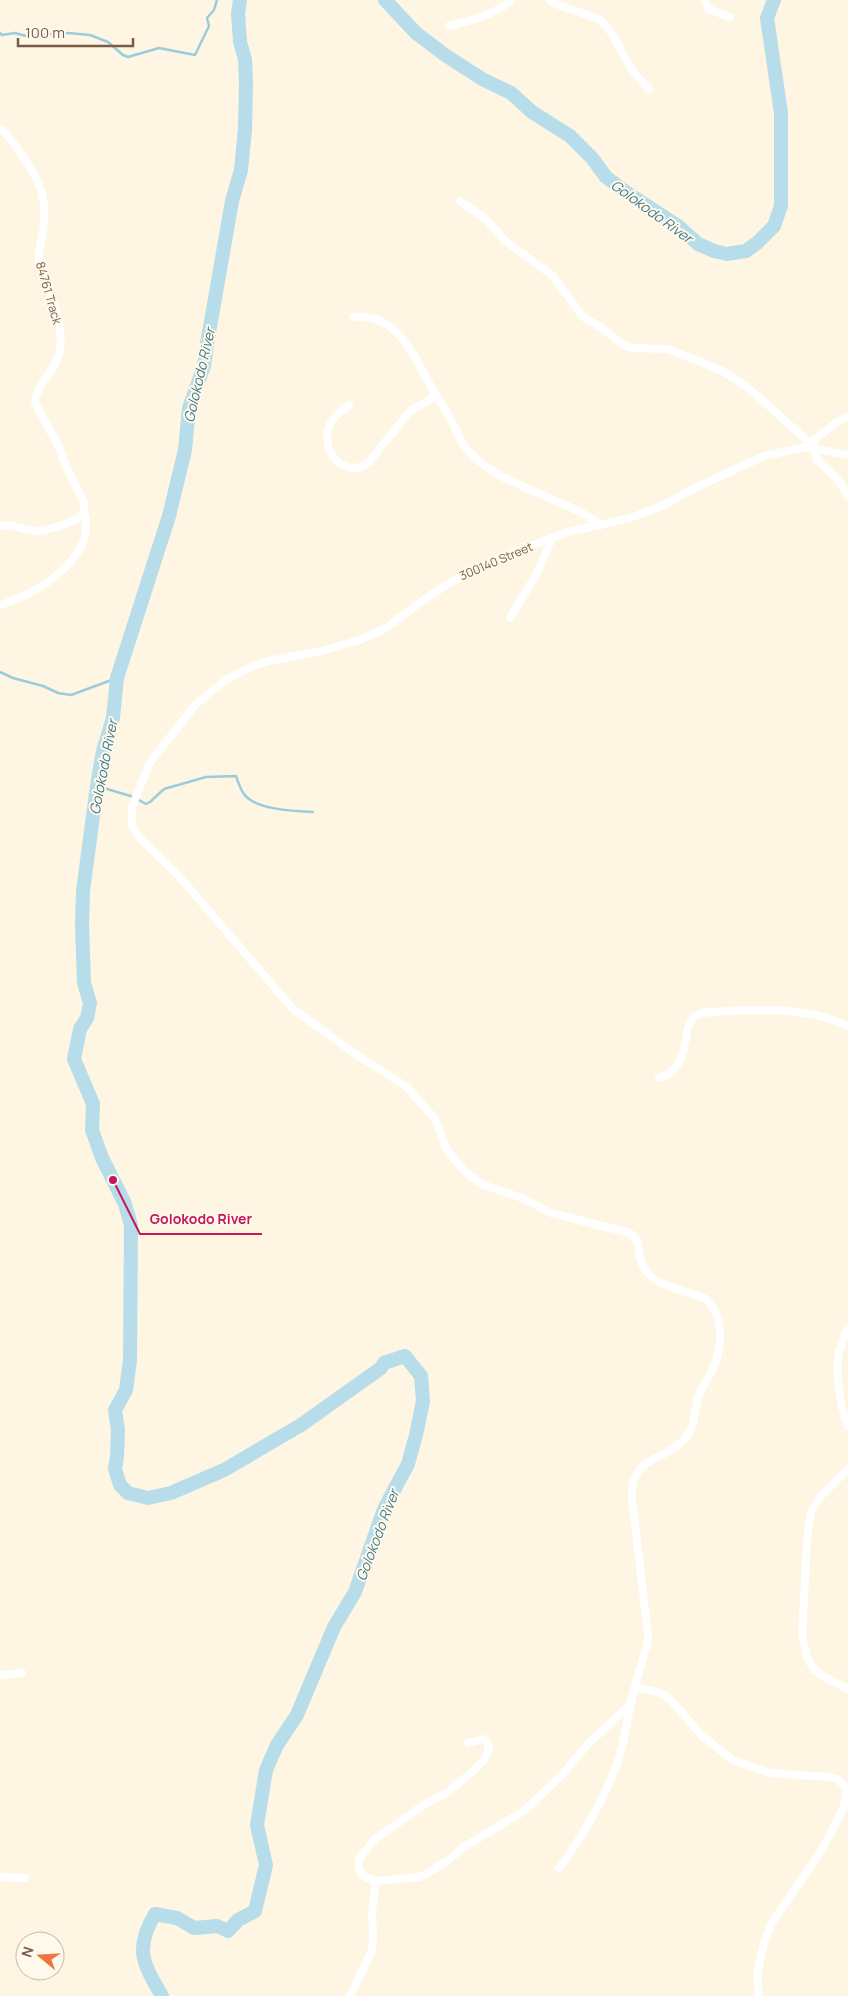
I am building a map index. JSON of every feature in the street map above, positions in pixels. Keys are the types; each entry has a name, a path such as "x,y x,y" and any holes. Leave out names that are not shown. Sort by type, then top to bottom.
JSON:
{"street":[{"path":"449,26 481,18 494,12 511,0"},
{"path":"550,0 552,3 599,19 604,23 620,45 628,64 649,89"},
{"path":"705,0 708,8 730,17"},
{"name":"84761 Track","path":"0,130 12,138 38,180 41,192 44,223 38,254 58,320 61,340 58,359 54,368 38,388 35,403 60,449 65,464 84,502 84,512 87,521 85,535 76,554 50,582 35,592 0,605"},
{"path":"460,201 487,220 505,241 552,274 582,316 602,328 623,345 632,348 667,349 726,373 744,385 813,445 817,460 836,477 848,497"},
{"path":"354,317 373,318 384,323 402,339 418,361 465,447 477,460 491,471 569,505 601,525"},
{"path":"349,405 332,420 328,429 327,442 337,462 345,468 354,468 369,462 410,411 436,396"},
{"path":"813,445 837,422 848,416"},
{"name":"300140 Street","path":"559,1868 576,1846 611,1778 620,1755 629,1706 647,1644 648,1635 632,1499 633,1479 641,1467 677,1446 691,1431 698,1397 712,1371 718,1352 720,1339 716,1312 704,1298 655,1280 640,1263 638,1241 630,1233 552,1213 522,1198 494,1190 473,1179 447,1150 435,1119 407,1088 293,1009 178,875 144,844 132,825 132,807 149,764 195,705 227,680 253,666 322,651 360,640 400,619 465,573 497,558 552,538 630,518 660,507 694,488 764,456 813,445 848,455"},
{"path":"0,526 7,525 34,531 43,530 78,519 84,512"},
{"path":"510,618 536,575 552,538"},
{"path":"659,1078 671,1074 677,1068 685,1046 690,1022 696,1016 715,1012 772,1010 823,1017 848,1026"},
{"path":"848,1328 839,1350 838,1360 843,1410 848,1426"},
{"path":"848,1469 820,1496 811,1511 807,1540 802,1636 808,1660 815,1670 848,1689"},
{"path":"0,1675 22,1673"},
{"path":"635,1687 660,1693 671,1700 702,1736 733,1760 770,1773 837,1779 846,1787 847,1792 842,1809 821,1851 771,1924 764,1942 757,1976 759,1996"},
{"path":"468,1743 483,1739 488,1744 489,1751 483,1761 448,1792 424,1805 375,1838 359,1859 359,1869 363,1876 376,1881 426,1874 524,1811 562,1775 588,1744 629,1706"},
{"path":"0,1877 25,1878"},
{"path":"350,1996 371,1953 373,1940 372,1911 376,1881"}],"waterway":[{"path":"0,33 2,35 15,33 26,36 68,33 90,35 108,42 128,57 159,48 195,55 209,26 207,18 214,10 217,0"},
{"name":"Golokodo River","path":"162,1996 146,1965 143,1947 148,1926 155,1914 177,1918 194,1928 217,1926 228,1931 238,1920 255,1911 266,1865 257,1825 266,1770 277,1745 297,1715 334,1627 355,1592 384,1509 408,1464 423,1401 421,1376 405,1356 384,1363 381,1368 301,1425 224,1470 171,1493 148,1498 128,1493 120,1485 115,1469 118,1430 115,1410 126,1390 130,1360 131,1225 125,1204 102,1158 92,1130 93,1104 74,1059 80,1029 87,1018 90,1003 84,983 83,891 97,786 103,751 113,718 117,678 169,516 185,450 189,408 204,366 232,201 241,170 245,129 246,84 245,59 240,42 238,13 240,0"},
{"name":"Golokodo River","path":"385,0 416,33 445,55 482,79 511,93 532,112 570,136 592,158 606,177 626,192 678,226 698,244 727,254 746,251 757,243 774,226 781,206 781,113 767,18 774,0"},
{"path":"0,672 58,693 71,695 117,678"},
{"path":"137,799 146,804 164,789 206,777 236,776 244,794 257,803 276,809 313,812"},
{"path":"97,786 134,797"}],"place":[{"name":"Golokodo River","path":"113,1180"}]}
